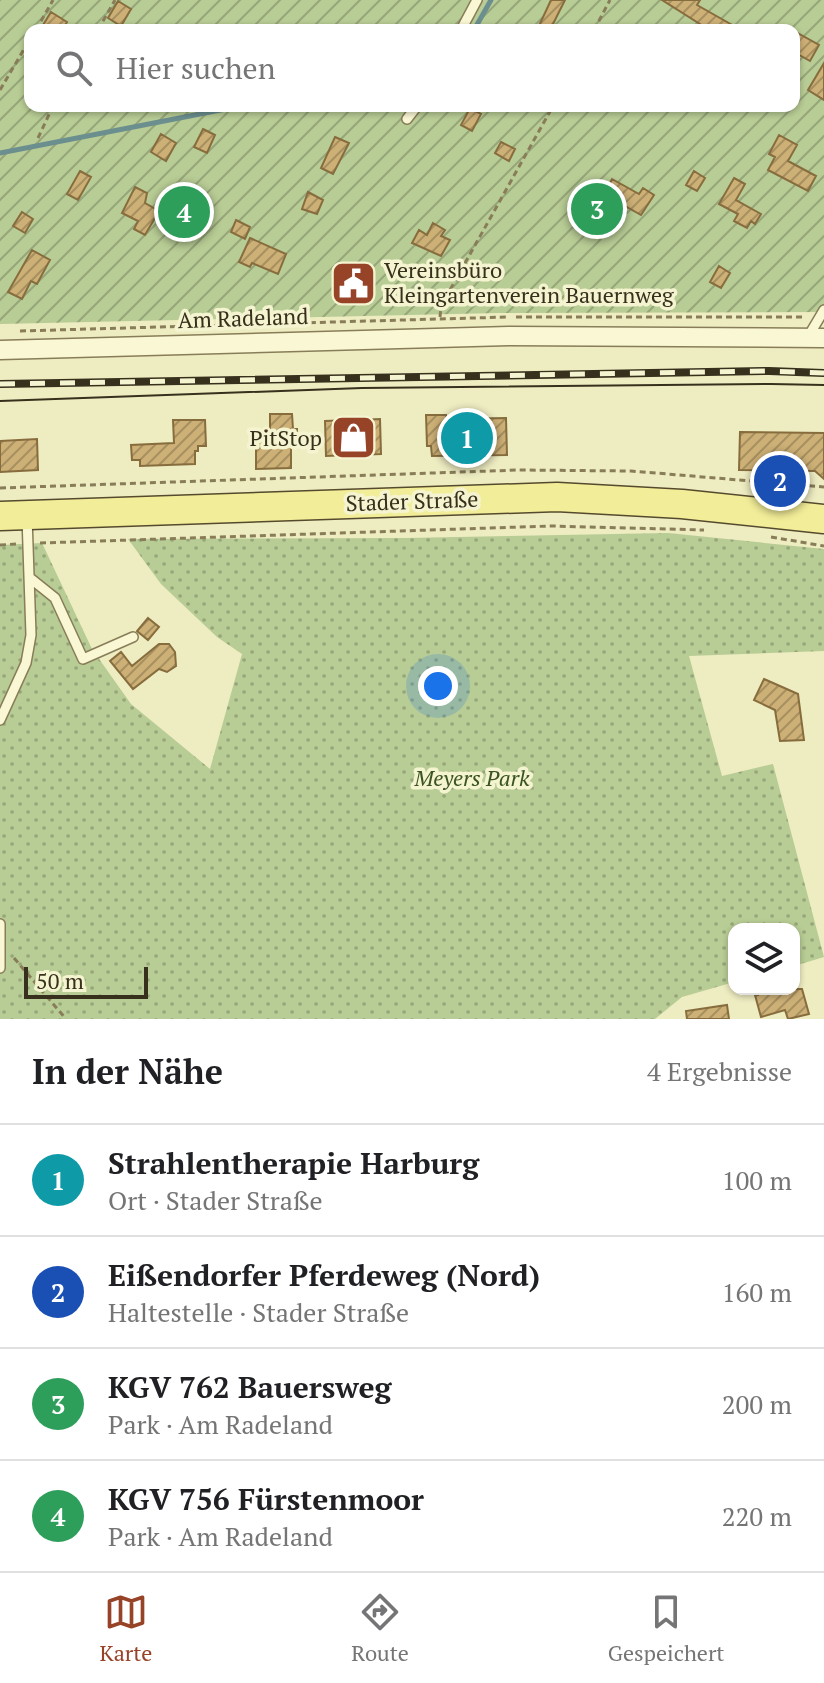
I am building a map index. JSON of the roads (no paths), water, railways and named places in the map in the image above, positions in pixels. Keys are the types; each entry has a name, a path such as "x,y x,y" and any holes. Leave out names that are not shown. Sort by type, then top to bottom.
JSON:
{"main road":[{"name":"Stader Straße","path":"14,515 557,497 682,504 824,519"}],"street":[{"name":"Am Radeland","path":"0,350 479,336 816,337"}],"lane":[{"path":"464,24 477,0"},
{"path":"407,119 412,112"},
{"path":"816,337 824,310"},
{"path":"0,720 26,663 31,635 28,543 14,515"},
{"path":"30,578 55,598 83,659 133,637"},
{"path":"0,924 0,968"}],"waterway":[{"path":"477,24 491,0"},
{"path":"0,153 210,112"}],"tram line":[{"path":"0,401 362,388 824,385"}],"railway":[{"path":"0,384 769,371 824,373"}],"place":[{"name":"KGV 762 Bauersweg","path":"597,209"},
{"name":"KGV 756 Fürstenmoor","path":"184,212"},
{"name":"Vereinsbüro Kleingartenverein Bauernweg","path":"353,283"},
{"name":"PitStop","path":"353,438"},
{"name":"Strahlentherapie Harburg","path":"467,438"},
{"name":"Eißendorfer Pferdeweg (Nord)","path":"780,481"}],"park label":[{"name":"Meyers Park","path":"472,778"}]}
